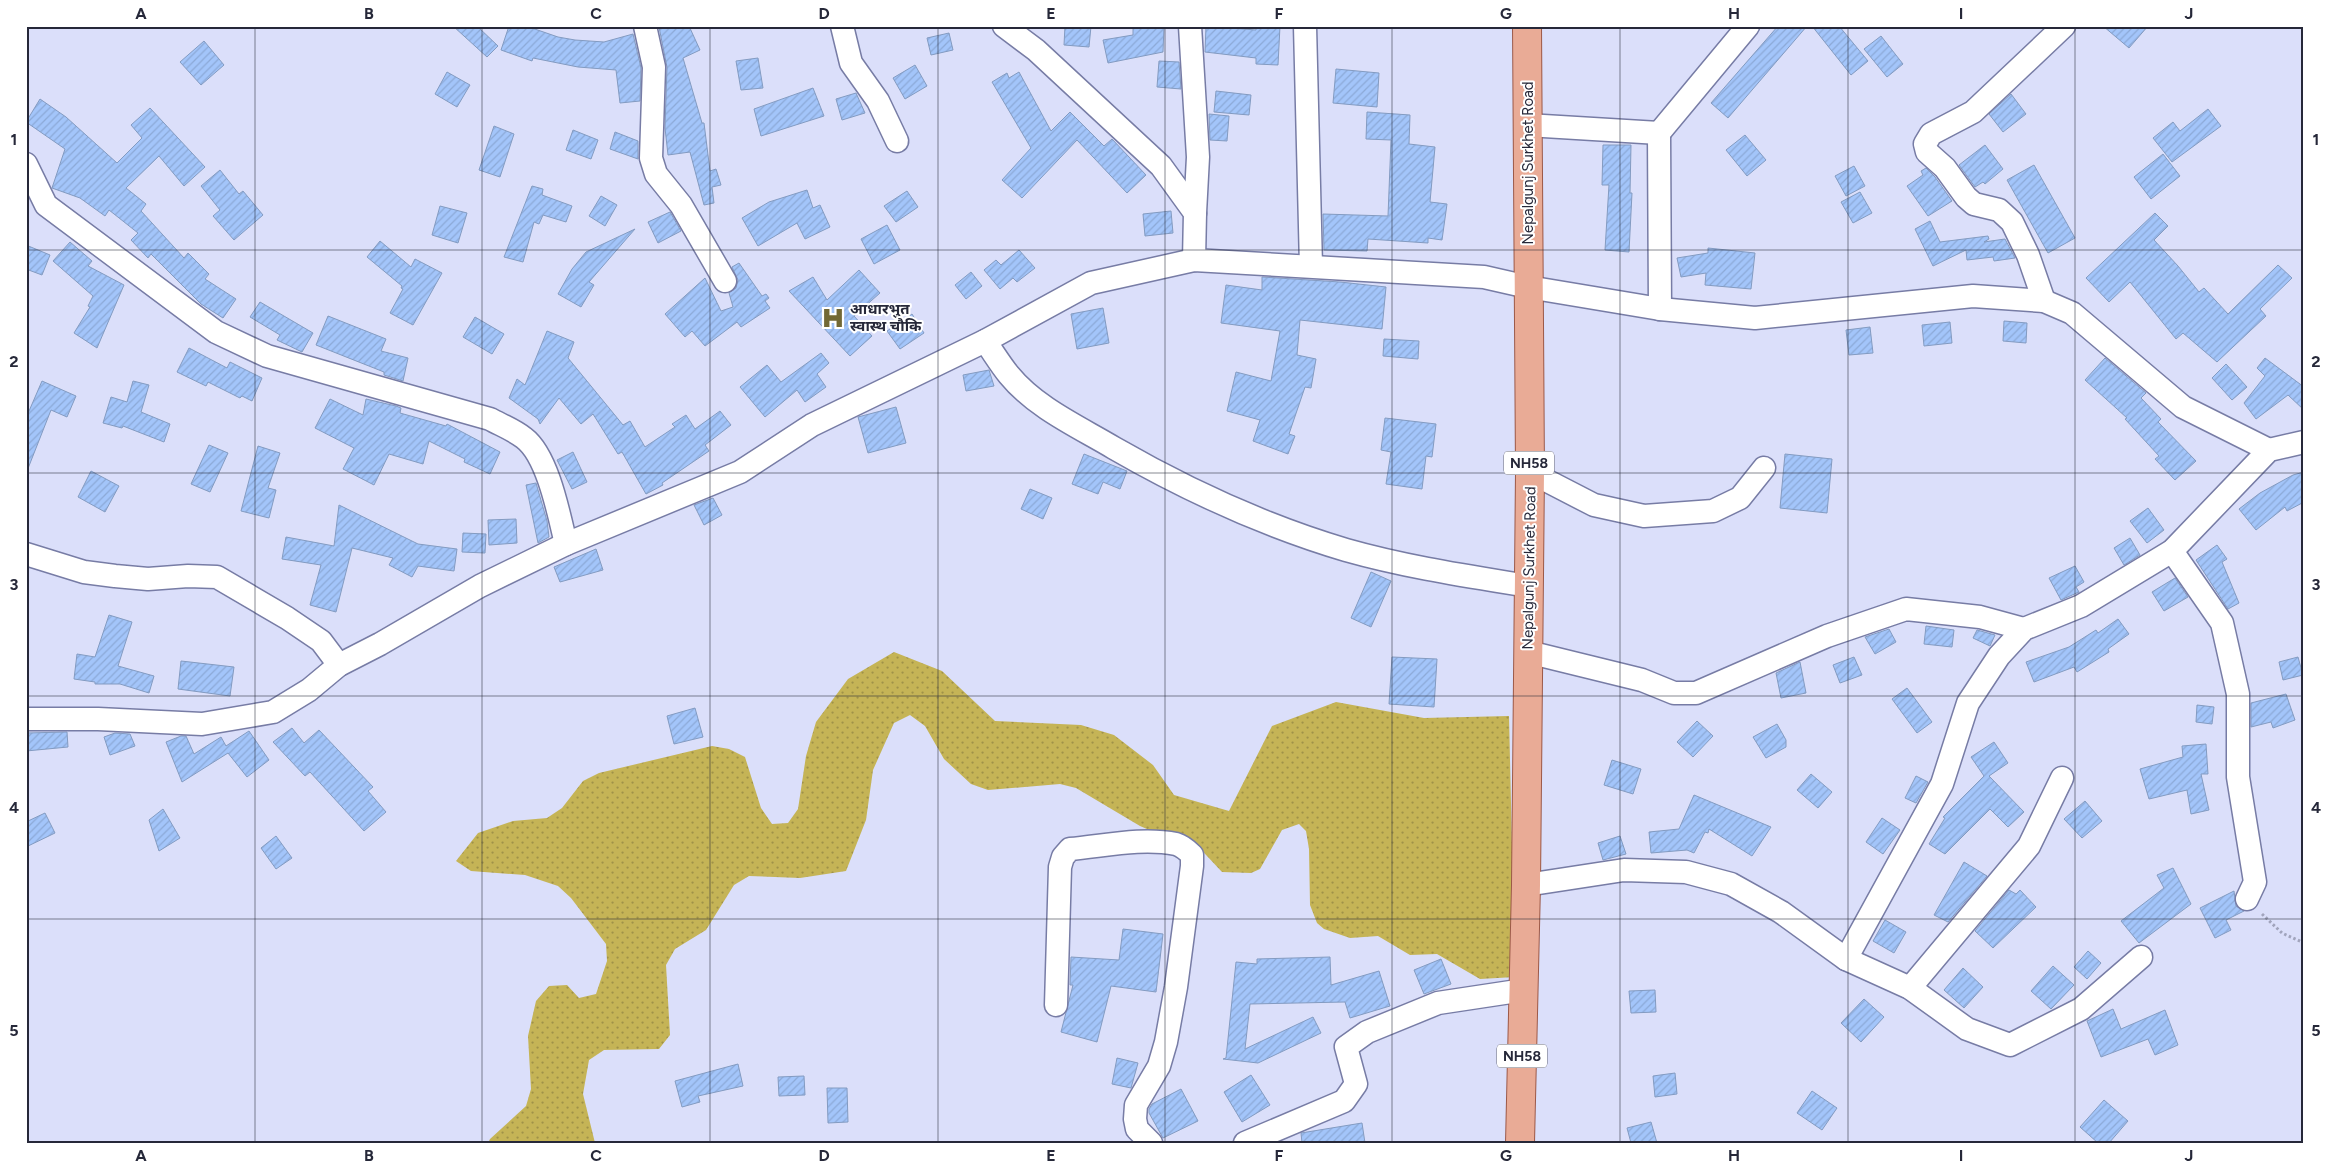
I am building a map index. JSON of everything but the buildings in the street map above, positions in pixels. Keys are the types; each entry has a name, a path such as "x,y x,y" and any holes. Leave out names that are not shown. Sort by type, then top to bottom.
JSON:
{"main road":[{"name":"Nepalgunj Surkhet Road","path":"1526,892 1530,472 1527,26"},
{"name":"NH58","path":"1520,1143 1526,892"}],"street":[{"path":"645,26 654,67 651,158 656,174 681,205 724,281"},
{"path":"842,26 851,63 878,101 897,141"},
{"path":"1004,26 1036,50 1161,166 1195,213"},
{"path":"1190,26 1198,157 1194,260"},
{"path":"1305,26 1311,266"},
{"path":"1660,309 1659,133 1748,26"},
{"path":"2044,301 2028,255 2012,222 1999,210 1974,204 1966,197 1945,168 1927,152 1925,144 1931,134 1974,112 2064,26"},
{"path":"1528,125 1659,133"},
{"path":"26,164 46,205 216,332 267,356 361,384 448,406 490,420 524,438 535,449 554,495 566,544"},
{"path":"26,719 98,719 202,724 273,712 309,690 339,665 380,644 480,586 566,544 740,472 812,425 985,341 1091,283 1194,260 1484,276 1528,287 1660,309 1755,318 1973,296 2044,301 2072,313 2182,406 2269,450"},
{"path":"985,341 1010,376 1044,406 1130,456 1205,496 1278,526 1346,550 1442,572 1528,586"},
{"path":"1846,959 1942,784 1968,703 1999,656 2024,629 2081,606 2172,551 2269,450 2304,442"},
{"path":"1530,472 1594,505 1644,516 1713,511 1740,498 1764,468"},
{"path":"2172,551 2222,623 2238,694 2238,778 2255,882 2247,899"},
{"path":"26,554 84,572 115,576 148,579 188,576 217,577 287,618 321,641 339,665"},
{"path":"1528,652 1642,680 1674,693 1696,693 1827,636 1906,609 1980,617 2024,629"},
{"path":"1910,988 2029,846 2062,778"},
{"path":"1056,1005 1060,867 1063,857 1070,848 1109,844 1178,844 1192,855 1176,987 1168,1033 1159,1066 1136,1105 1135,1119 1138,1130 1151,1143"},
{"path":"1526,892 1624,870 1686,872 1731,884 1781,912 1846,959 1910,988 1967,1029 2010,1045 2081,1008 2141,957"},
{"path":"1245,1143 1344,1101 1356,1084 1346,1047 1367,1032 1438,1003 1523,980"}],"path":[{"path":"2247,899 2282,933 2304,943"}],"shaded area":[{"path":"894,652 942,671 995,721 1081,725 1114,735 1153,765 1174,795 1229,811 1272,726 1336,702 1424,718 1509,716 1515,977 1480,979 1437,954 1410,955 1378,936 1350,938 1324,929 1317,923 1310,905 1309,849 1306,831 1299,824 1282,830 1260,869 1251,873 1222,872 1192,840 1163,836 1140,826 1076,788 1060,784 988,790 971,784 944,759 925,726 910,715 894,723 873,770 866,820 846,871 800,878 749,876 734,885 706,930 675,949 666,965 670,1035 659,1049 604,1050 589,1060 583,1094 595,1143 488,1143 526,1106 531,1089 528,1036 536,1001 549,986 567,985 579,998 596,994 607,961 606,944 571,898 558,886 525,875 471,871 456,861 478,833 513,821 547,818 562,808 583,781 599,773 712,746 729,749 745,757 761,808 772,824 788,823 798,809 806,756 816,722 848,679"}],"place":[{"name":"आधारभुत स्वास्थ चौकि","path":"833,318"}]}
